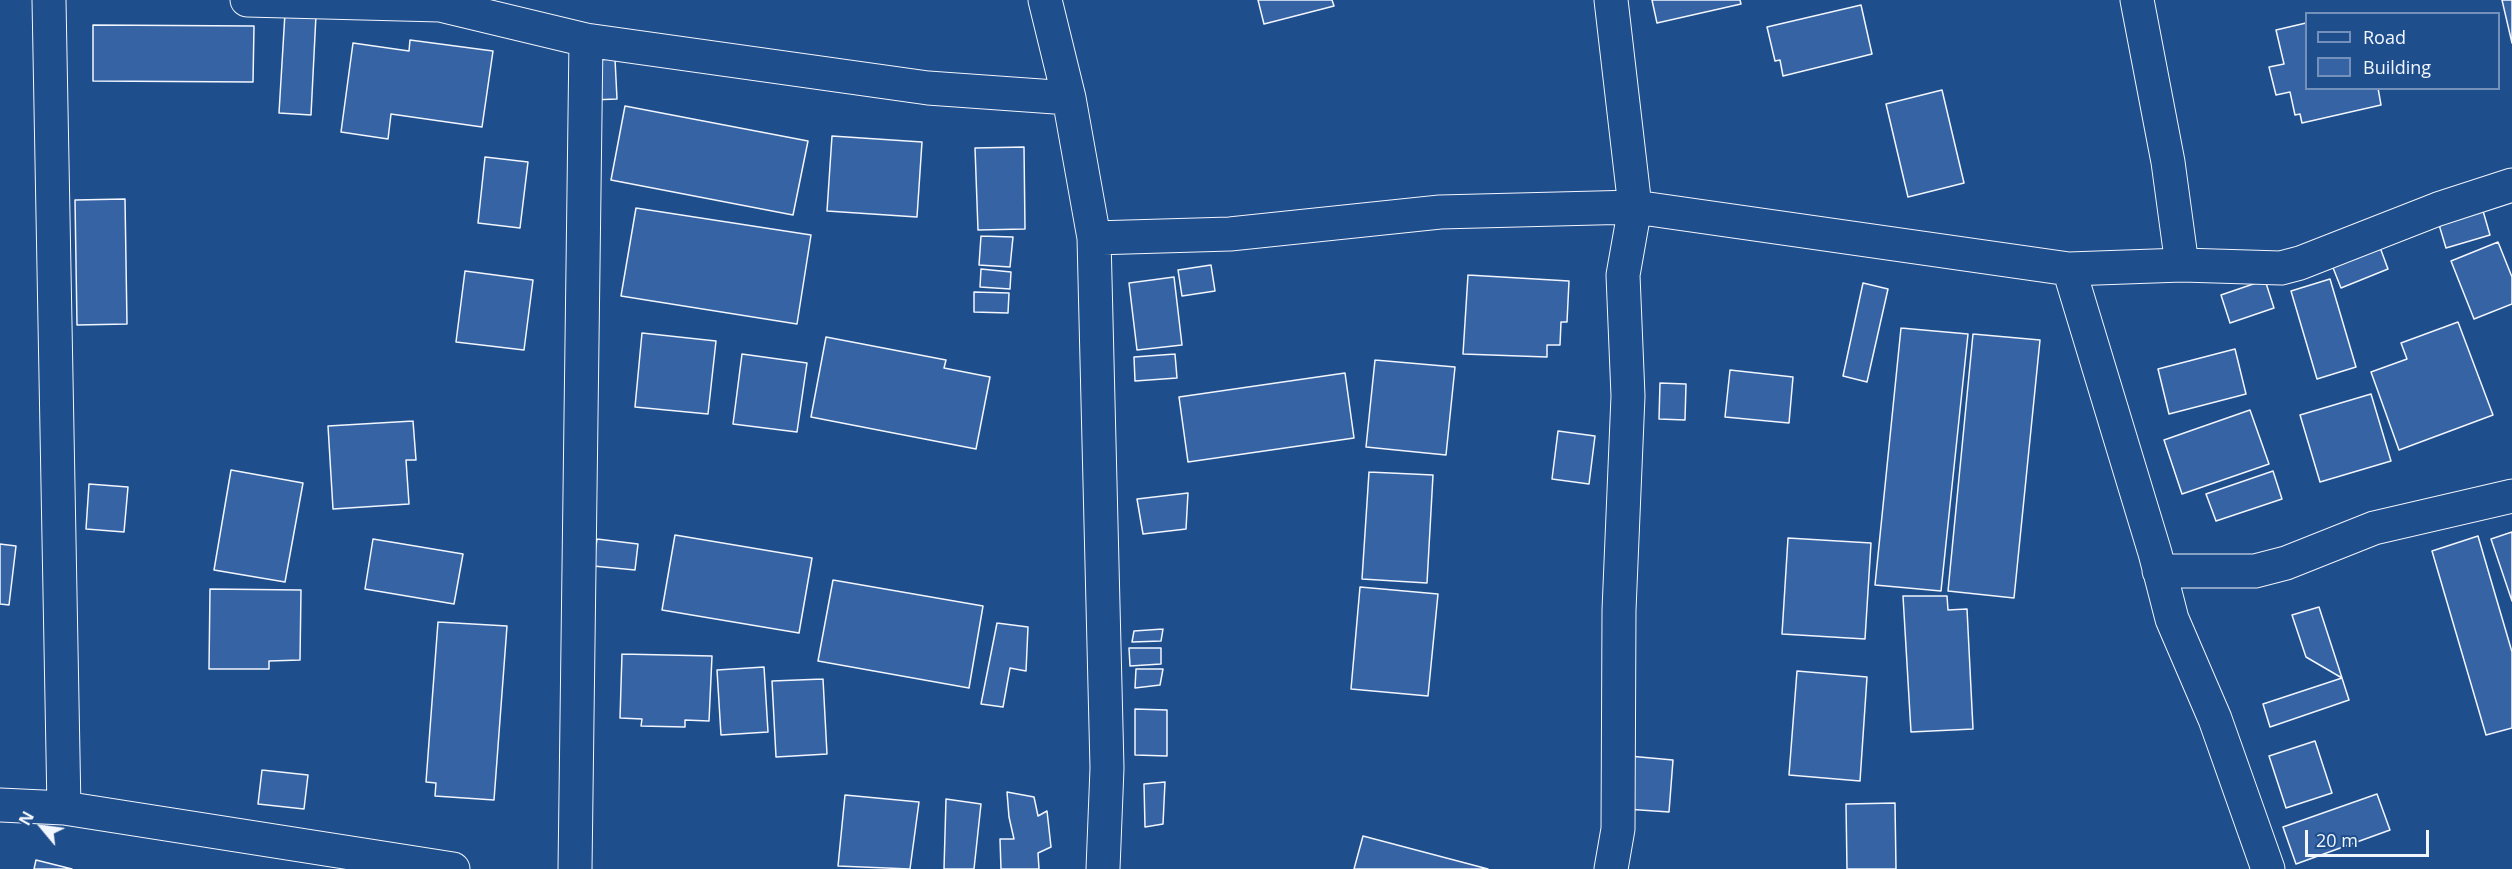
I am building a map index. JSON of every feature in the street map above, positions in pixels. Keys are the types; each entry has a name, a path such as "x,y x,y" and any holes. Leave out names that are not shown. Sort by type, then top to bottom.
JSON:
{"street":[{"path":"49,0 64,808"},
{"path":"247,0 440,3 586,40 928,88 1069,98"},
{"path":"1045,0 1069,98 1094,238 1107,768 1112,865"},
{"path":"1611,0 1635,207 1623,275 1628,396 1619,610 1618,829 1611,869"},
{"path":"2137,0 2168,162 2182,265"},
{"path":"575,869 586,40"},
{"path":"1094,238 1230,234 1440,212 1635,207 2069,269 2182,265 2281,268 2300,263 2438,209 2512,185"},
{"path":"2069,269 2172,620 2215,719 2268,869"},
{"path":"2159,571 2255,571 2286,563 2374,528 2512,496"},
{"path":"0,805 64,808 453,869"}],"building":[{"path":"1258,0 1332,0 1334,6 1264,24"},
{"path":"1652,0 1740,0 1741,4 1657,23"},
{"path":"2502,0 2512,0 2512,43"},
{"path":"1861,5 1872,54 1783,76 1780,60 1775,61 1767,27"},
{"path":"285,13 316,15 311,115 279,113"},
{"path":"2305,23 2305,90 2378,90 2381,105 2302,123 2300,114 2295,115 2290,92 2276,95 2269,67 2284,64 2276,30"},
{"path":"93,25 254,26 253,82 93,81"},
{"path":"410,40 493,51 482,127 391,114 388,139 341,132 353,43 409,51"},
{"path":"615,59 617,99 592,100 590,60"},
{"path":"1942,90 1964,183 1908,197 1886,104"},
{"path":"625,106 808,141 793,215 611,180"},
{"path":"832,136 922,142 917,217 827,211"},
{"path":"1024,147 1025,229 978,230 975,148"},
{"path":"485,157 528,162 520,228 478,223"},
{"path":"125,199 127,324 77,325 75,200"},
{"path":"2481,204 2490,235 2446,248 2437,218"},
{"path":"636,208 811,235 797,324 621,296"},
{"path":"981,236 1013,237 1010,267 979,265"},
{"path":"2378,242 2388,269 2341,288 2330,260"},
{"path":"2498,242 2512,277 2512,304 2474,319 2451,261"},
{"path":"1211,265 1215,291 1182,296 1178,270"},
{"path":"981,269 1011,272 1010,289 980,287"},
{"path":"465,271 533,280 524,350 456,342"},
{"path":"1468,275 1569,281 1567,322 1561,322 1560,345 1547,345 1547,357 1463,354"},
{"path":"1174,277 1182,345 1137,350 1129,283"},
{"path":"2330,279 2356,367 2317,379 2291,291"},
{"path":"2265,280 2274,308 2230,323 2221,295"},
{"path":"1863,283 1888,289 1867,382 1843,376"},
{"path":"974,292 1009,293 1008,313 974,312"},
{"path":"2458,322 2493,415 2399,450 2371,372 2407,359 2401,343"},
{"path":"1901,328 1968,334 1941,591 1875,585"},
{"path":"642,333 716,341 708,414 635,407"},
{"path":"1973,334 2040,340 2014,598 1948,591"},
{"path":"826,337 946,360 944,368 990,377 976,449 811,417"},
{"path":"2235,349 2246,394 2169,414 2158,369"},
{"path":"742,354 807,363 797,432 733,424"},
{"path":"1175,354 1177,378 1135,381 1134,357"},
{"path":"1375,360 1455,367 1446,455 1366,447"},
{"path":"1730,370 1793,377 1789,423 1725,417"},
{"path":"1345,373 1354,438 1188,462 1179,397"},
{"path":"1660,383 1686,384 1685,420 1659,419"},
{"path":"2371,394 2391,461 2320,482 2300,415"},
{"path":"2250,410 2269,464 2182,494 2164,440"},
{"path":"413,421 416,460 406,460 409,504 333,509 328,426"},
{"path":"1558,431 1595,436 1589,484 1552,479"},
{"path":"231,470 303,483 285,582 214,570"},
{"path":"2273,471 2282,499 2216,521 2206,494"},
{"path":"1369,472 1433,475 1427,583 1362,579"},
{"path":"89,484 128,487 124,532 86,529"},
{"path":"1188,493 1186,529 1143,534 1137,499"},
{"path":"2512,532 2512,601 2491,539"},
{"path":"675,535 812,558 799,633 662,610"},
{"path":"2478,536 2512,652 2512,728 2486,735 2432,551"},
{"path":"1788,538 1871,543 1865,639 1782,634"},
{"path":"373,539 463,554 454,604 365,589"},
{"path":"597,539 638,544 635,570 593,566"},
{"path":"0,544 16,546 9,605 0,604"},
{"path":"833,580 983,606 969,688 818,661"},
{"path":"1360,587 1438,594 1428,696 1351,689"},
{"path":"210,589 301,590 300,660 269,661 269,669 209,669"},
{"path":"1903,596 1947,596 1948,610 1967,609 1973,729 1911,732"},
{"path":"2319,607 2342,678 2306,657 2292,615"},
{"path":"438,622 507,626 494,800 435,796 436,783 426,782"},
{"path":"997,623 1028,627 1026,671 1010,668 1003,707 981,704"},
{"path":"1163,629 1161,641 1132,642 1134,631"},
{"path":"1129,648 1161,648 1161,664 1130,666"},
{"path":"622,654 712,656 709,721 685,720 685,727 641,726 642,719 620,718"},
{"path":"764,667 768,732 721,735 717,670"},
{"path":"1136,669 1163,669 1160,685 1135,688"},
{"path":"1797,671 1867,677 1860,781 1789,775"},
{"path":"2342,678 2349,700 2270,727 2263,704"},
{"path":"823,679 827,754 776,757 772,681"},
{"path":"1135,709 1167,710 1167,756 1135,755"},
{"path":"2315,741 2332,793 2286,808 2269,756"},
{"path":"1629,756 1673,760 1669,812 1626,809"},
{"path":"262,770 308,775 304,809 258,804"},
{"path":"1165,782 1163,824 1145,827 1144,784"},
{"path":"1007,792 1034,797 1038,816 1047,811 1051,847 1038,853 1039,869 1001,869 1000,839 1014,839"},
{"path":"2377,794 2390,830 2296,864 2283,827"},
{"path":"845,795 919,802 910,869 838,866"},
{"path":"946,799 981,804 974,869 944,869"},
{"path":"1895,803 1896,869 1847,869 1846,804"},
{"path":"1363,836 1488,869 1354,869"},
{"path":"36,860 72,869 34,869"}]}
